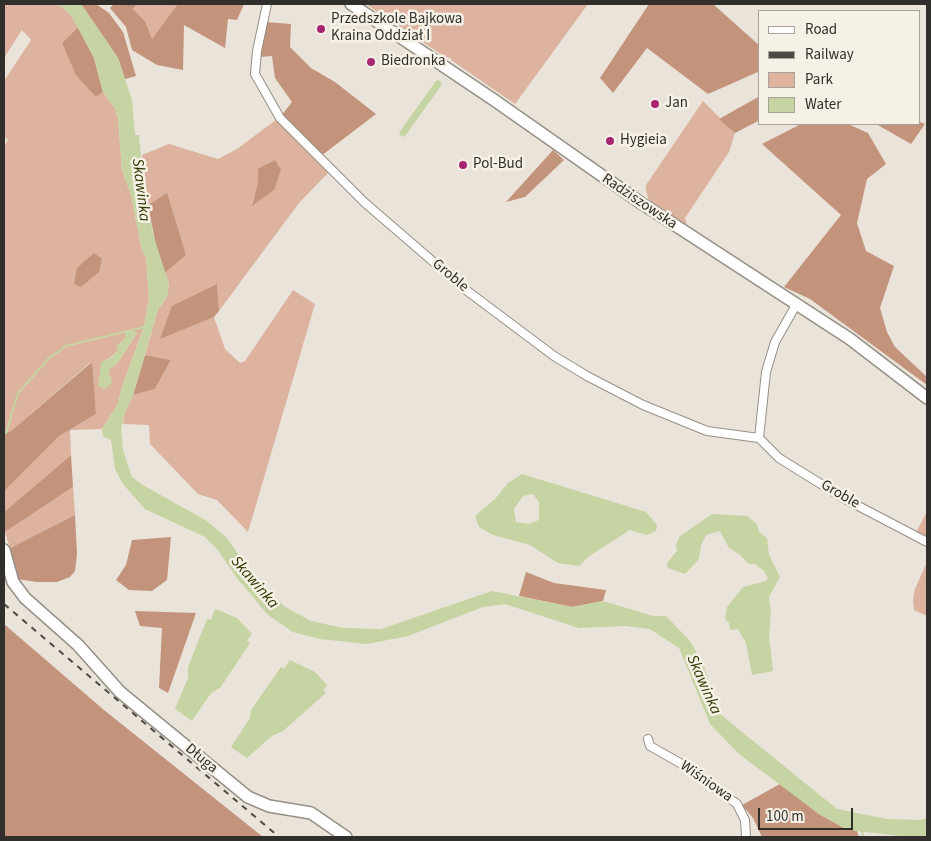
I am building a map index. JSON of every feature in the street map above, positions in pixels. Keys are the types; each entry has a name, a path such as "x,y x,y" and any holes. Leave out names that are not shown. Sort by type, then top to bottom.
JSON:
{"street":[{"name":"Groble","path":"267,4 257,51 255,74 280,118 364,202 466,290 554,356 587,376 643,405 707,431 759,438 779,458 836,494 927,542"},
{"name":"Radziszowska","path":"352,4 641,203 863,348 927,398"},
{"path":"759,438 766,372 776,342 796,305"},
{"name":"Długa","path":"4,550 13,582 25,598 78,645 120,692 248,797 269,806 311,813 346,837"},
{"name":"Wiśniowa","path":"648,739 650,746 687,768 737,804 743,815 746,837"}],"green space":[{"path":"4,4 58,4 70,14 78,27 62,43 96,97 103,92 115,108 118,118 122,170 131,195 142,251 146,257 149,298 144,327 123,384 118,404 102,429 70,430 71,455 4,512 4,490 58,437 96,414 91,362 11,431 4,434 4,146 8,140 4,136 4,81 31,40 22,30 4,58","holes":["125,332 137,333 117,364 110,368 108,375 101,362 111,357 118,350 117,346 125,338"]},
{"path":"137,4 179,5 152,40 145,21 133,9"},
{"path":"366,4 588,4 515,104 451,60 451,58 445,57"},
{"path":"703,101 735,133 729,152 685,218 687,225 679,223 649,201 646,185"},
{"path":"277,119 328,173 299,203 219,311 217,285 160,338 214,317 225,349 240,363 245,361 293,290 315,304 248,532 217,500 198,494 150,444 149,425 123,424 124,415 133,395 155,389 171,360 145,355 158,309 167,297 169,284 165,273 186,255 166,194 148,205 142,155 169,144 218,159 237,149","holes":["258,169 274,190 252,205 258,182"]},
{"path":"73,487 75,515 10,548 5,532"},
{"path":"927,512 927,541 915,534"},
{"path":"927,562 927,616 914,610 913,599 915,589"}],"shaded area":[{"path":"81,4 96,4 109,13 123,32 136,76 125,79 118,58"},
{"path":"114,4 137,4 133,9 145,21 152,39 178,4 244,4 237,20 228,19 225,48 184,25 183,70 157,65 132,50 126,27 110,8"},
{"path":"649,4 713,4 758,44 758,72 708,94 647,48 613,93 600,78"},
{"path":"266,22 291,24 290,47 311,68 335,82 376,114 321,156 281,116 292,102 275,78 272,56 260,57"},
{"path":"78,27 94,58 103,92 96,97 76,75 62,43"},
{"path":"758,97 758,121 735,133 719,119"},
{"path":"921,122 925,124 911,144 878,125 921,125"},
{"path":"799,125 850,125 868,133 886,164 867,179 857,223 866,251 894,266 880,308 887,332 895,347 927,377 927,385 810,299 784,287 841,215 762,144"},
{"path":"553,150 564,160 525,197 506,202"},
{"path":"275,160 281,170 274,190 252,206 258,182 258,169"},
{"path":"167,193 186,255 165,273 158,256 148,205"},
{"path":"94,253 102,259 99,272 81,287 74,284 77,268"},
{"path":"217,284 219,311 214,317 160,339 172,306"},
{"path":"145,355 171,360 155,389 133,395"},
{"path":"92,362 96,414 58,437 4,491 4,434 11,431"},
{"path":"71,455 73,487 5,532 4,512"},
{"path":"75,515 77,554 75,571 70,577 57,582 17,579 10,548"},
{"path":"171,537 167,580 152,591 129,590 116,580 126,565 132,540"},
{"path":"526,572 554,583 606,590 603,601 572,607 519,596"},
{"path":"135,611 196,613 168,693 159,688 162,628 140,626"},
{"path":"4,624 104,710 263,837 4,837"},
{"path":"780,784 819,814 844,828 857,831 859,837 762,837 753,818 742,805"}],"water":[{"name":"Skawinka","path":"58,4 81,4 118,58 132,100 135,135 139,135 143,177 153,234 169,284 167,297 158,309 121,429 123,450 132,477 207,521 226,537 257,580 285,607 311,621 343,628 381,629 492,591 572,607 603,601 653,616 666,616 690,641 704,666 719,713 837,809 887,819 920,820 927,818 927,837 908,837 844,828 819,814 739,754 710,724 679,648 650,629 625,626 579,628 505,604 483,607 408,636 367,644 320,639 293,632 268,615 237,578 217,549 205,537 145,509 123,484 115,469 111,440 103,437 102,429 118,404 123,384 144,327 149,298 146,257 142,251 131,195 122,170 118,118 115,108 103,92 94,58 78,28 70,14"},
{"path":"132,330 137,333 117,364 110,369 109,375 112,383 105,389 98,386 101,362 112,357 118,350 117,346 125,338 125,332"},
{"path":"522,474 646,512 657,525 656,531 647,535 630,530 588,557 579,566 558,563 530,545 493,535 479,527 475,516 495,499 508,483","holes":["533,494 539,502 539,520 529,524 516,522 514,509 523,496"]},
{"path":"712,514 747,516 756,523 759,532 767,538 769,555 780,577 769,597 771,613 769,635 773,671 752,675 746,643 738,629 730,630 729,623 725,619 727,607 743,587 766,581 768,578 764,571 755,564 749,564 739,554 729,548 720,531 706,535 701,545 699,559 685,574 668,568 667,563 677,551 676,545 680,536"},
{"path":"215,609 237,618 252,634 247,640 250,643 220,688 211,693 192,721 175,709 188,678 188,667 207,619 211,620"},
{"path":"290,660 315,672 327,685 323,690 326,693 283,731 272,736 247,758 231,747 250,718 251,710 281,667 284,669"}],"waterway":[{"path":"403,133 438,84"},
{"path":"4,434 6,433 18,393 49,358 66,346 144,327"},
{"path":"862,830 863,837"}],"railway":[{"path":"4,604 279,837"}],"place":[{"name":"Przedszkole Bajkowa Kraina Oddział I","path":"321,29"},
{"name":"Biedronka","path":"371,62"},
{"name":"Jan","path":"655,104"},
{"name":"Hygieia","path":"610,141"},
{"name":"Pol-Bud","path":"463,165"}]}
